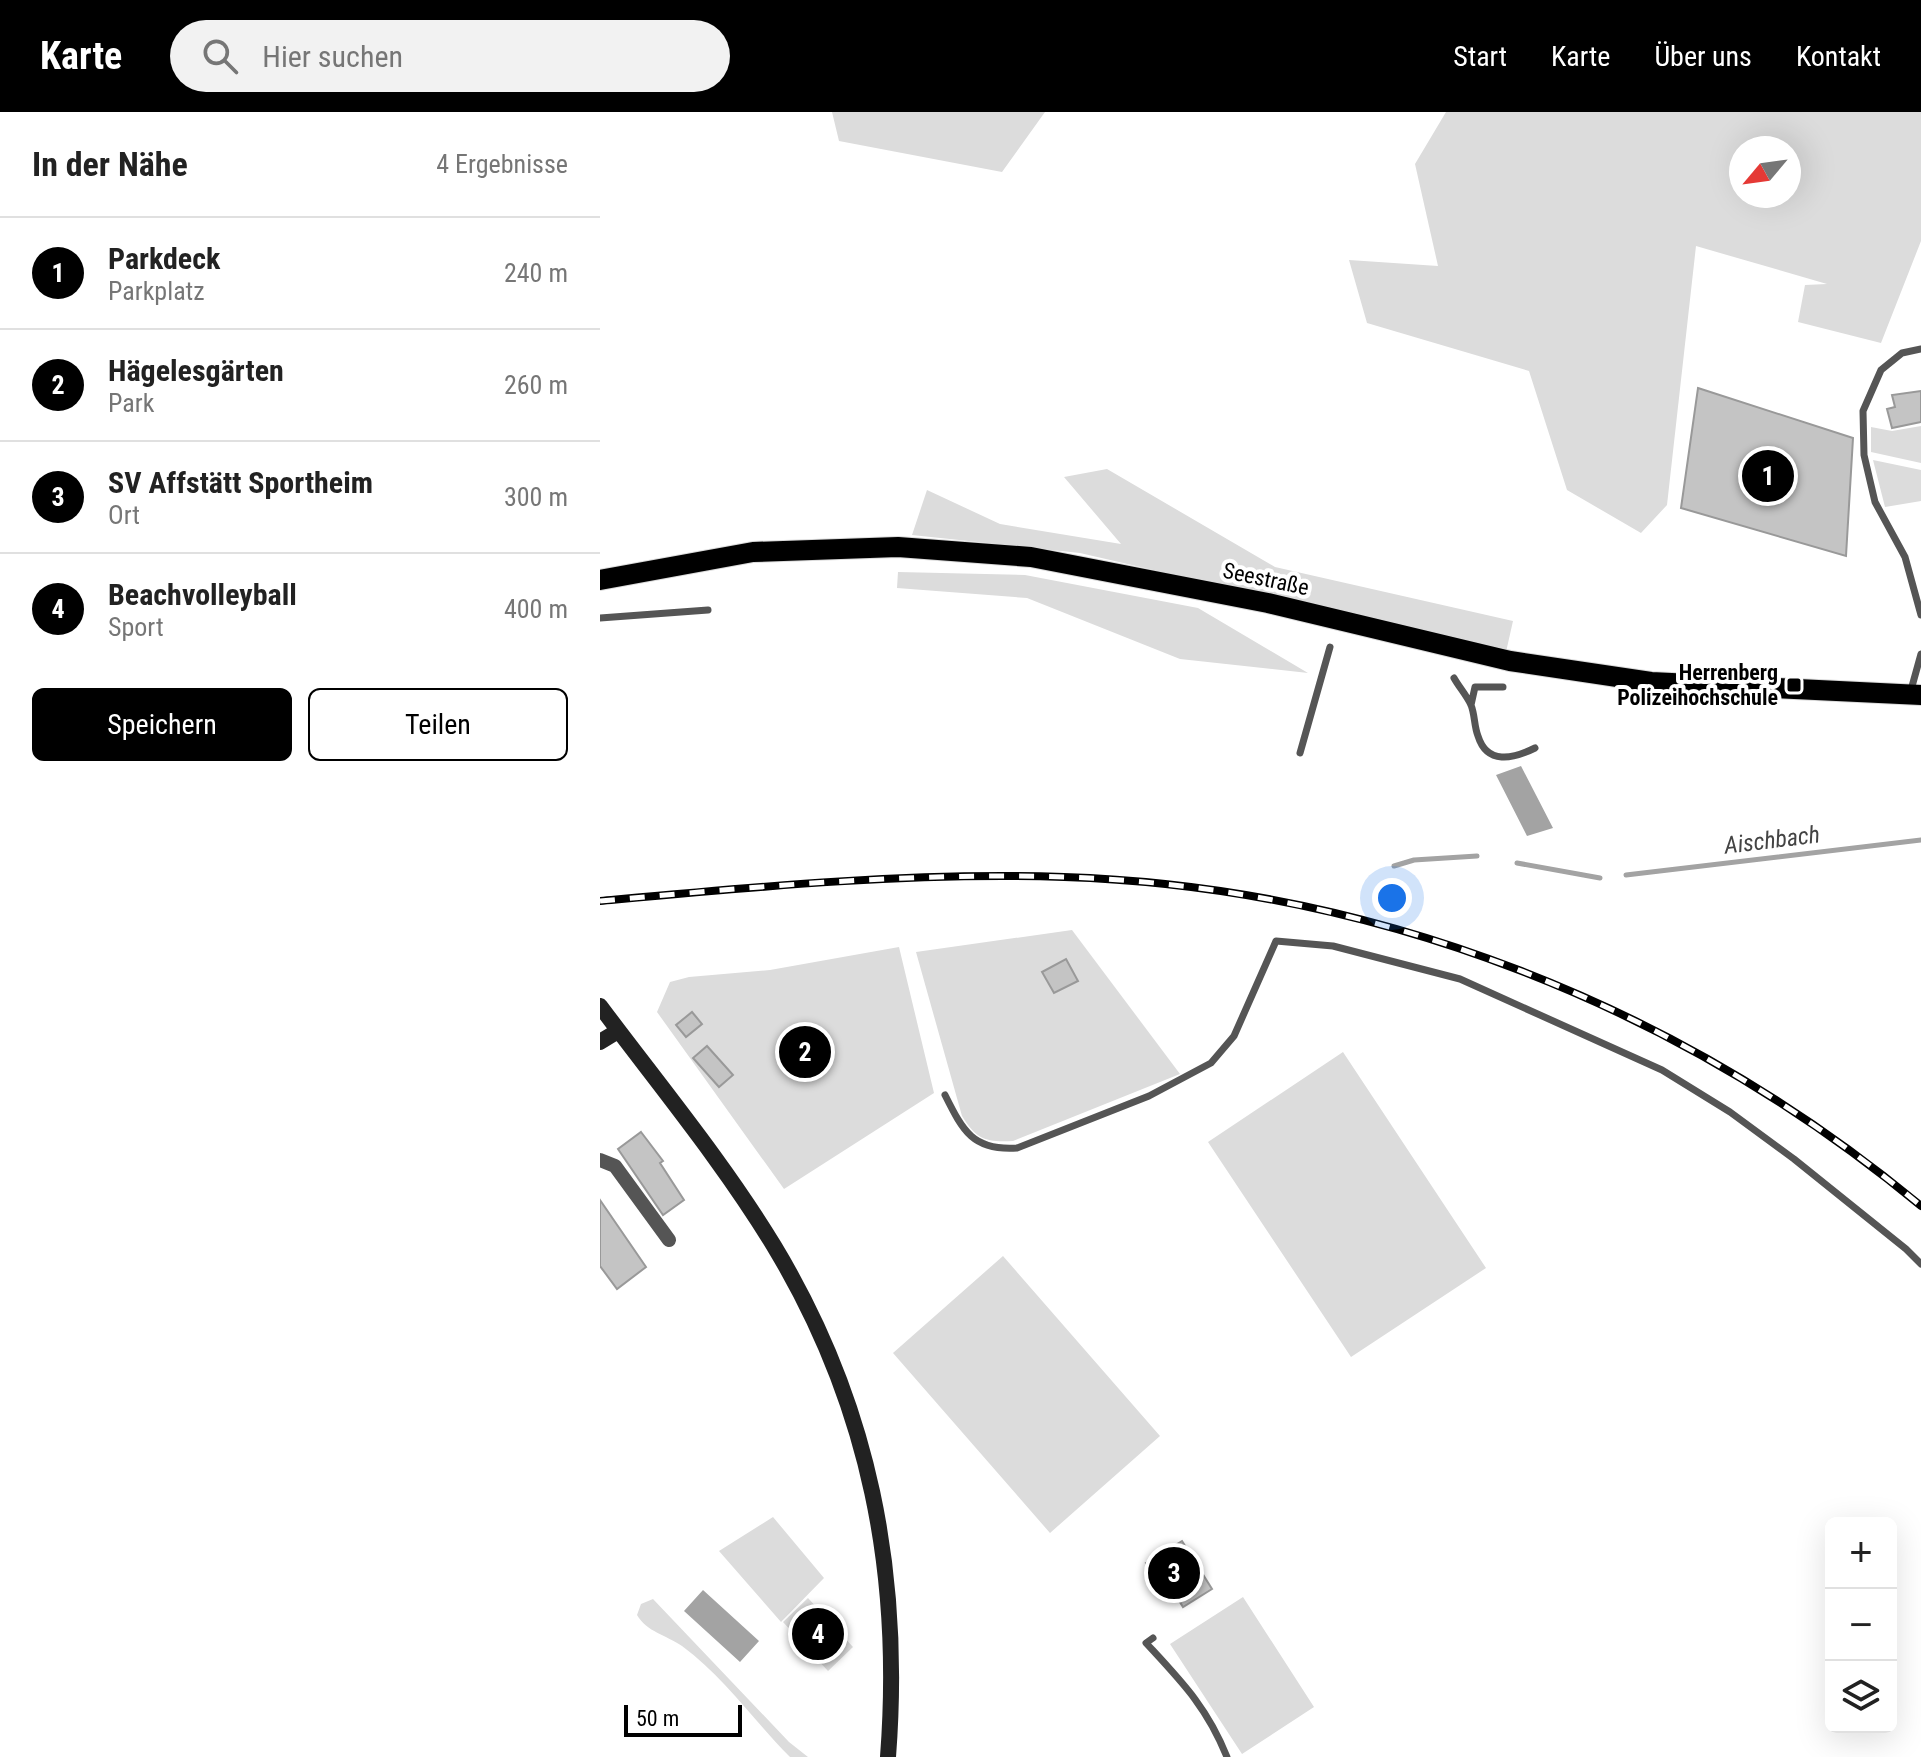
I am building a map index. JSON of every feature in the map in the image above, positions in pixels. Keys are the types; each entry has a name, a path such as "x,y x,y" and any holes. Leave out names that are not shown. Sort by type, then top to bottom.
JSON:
{"main road":[{"name":"Seestraße","path":"600,580 753,552 898,547 1031,557 1268,603 1510,661 1651,682 1916,694"}],"street":[{"path":"600,1006 772,1243 817,1327 848,1403 868,1470 886,1569 893,1675 888,1757"},
{"path":"600,1042 618,1031"},
{"path":"600,1160 615,1166 669,1240"}],"lane":[{"path":"1921,349 1902,353 1881,370 1863,411 1864,455 1875,502 1904,555 1921,615"},
{"path":"1911,573 1921,573"},
{"path":"600,618 708,610"},
{"path":"1300,753 1330,647"},
{"path":"1916,694 1921,654"},
{"path":"1454,678 1471,705 1478,738 1485,752 1498,758 1520,755 1535,748"},
{"path":"1471,705 1475,687 1503,687"},
{"path":"945,1095 958,1121 976,1142 994,1149 1017,1148 1149,1096 1211,1063 1234,1036 1276,941 1333,946 1460,979 1662,1070 1730,1112 1794,1159 1921,1264"},
{"path":"1153,1638 1146,1643 1196,1697 1215,1727 1227,1757"}],"shaded area":[{"path":"832,112 1045,112 1002,172 839,141"},
{"path":"1446,112 1921,112 1921,241 1881,343 1798,322 1805,285 1827,284 1696,246 1667,505 1641,533 1567,490 1529,371 1367,323 1349,260 1438,266 1415,164"},
{"path":"1921,426 1921,463 1871,452 1871,427 1892,431"},
{"path":"1873,460 1921,470 1921,501 1885,507"},
{"path":"1107,469 1275,567 1513,621 1506,652 1080,553 912,535 927,490 1000,524 1121,544 1064,477"},
{"path":"898,572 1025,575 1198,608 1308,673 1180,659 1027,598 897,588"},
{"path":"1521,766 1553,828 1527,836 1496,775"},
{"path":"1072,930 1180,1074 1013,1141 983,1138 972,1130 962,1116 916,952"},
{"path":"899,947 934,1093 784,1189 657,1012 670,982 689,977 770,970"},
{"path":"1343,1052 1486,1268 1351,1357 1208,1142"},
{"path":"1003,1256 1160,1436 1050,1533 893,1353"},
{"path":"773,1517 824,1578 781,1622 719,1551"},
{"path":"703,1590 759,1641 740,1662 684,1611"},
{"path":"1243,1597 1314,1707 1242,1754 1170,1644"},
{"path":"808,1598 853,1647 828,1671 783,1622"},
{"path":"653,1599 789,1742 808,1757 790,1757 697,1658 641,1621 637,1615 641,1604"}],"building":[{"path":"1698,388 1853,438 1846,556 1681,508"},
{"path":"1921,391 1921,422 1892,428 1887,409 1895,407 1892,395"},
{"path":"1066,959 1078,981 1054,993 1042,972"},
{"path":"692,1012 702,1024 686,1037 676,1025"},
{"path":"707,1046 733,1075 719,1087 693,1058"},
{"path":"641,1132 663,1161 660,1163 684,1200 663,1215 618,1149"},
{"path":"600,1200 646,1267 617,1289 600,1266"},
{"path":"1182,1541 1212,1589 1183,1607 1167,1581 1160,1585 1146,1563"}],"waterway":[{"name":"Aischbach","path":"1626,875 1921,840"},
{"path":"1394,866 1414,860 1477,856"},
{"path":"1517,863 1600,878"}],"railway":[{"path":"600,901 831,882 1006,876 1181,886 1296,904 1409,933 1520,970 1626,1017 1729,1072 1828,1135 1921,1206"}],"place":[{"name":"Parkdeck","path":"1768,476"},
{"name":"Herrenberg Polizeihochschule","path":"1794,685"},
{"name":"Hägelesgärten","path":"805,1052"},
{"name":"SV Affstätt Sportheim","path":"1174,1573"},
{"name":"Beachvolleyball","path":"818,1634"}]}
